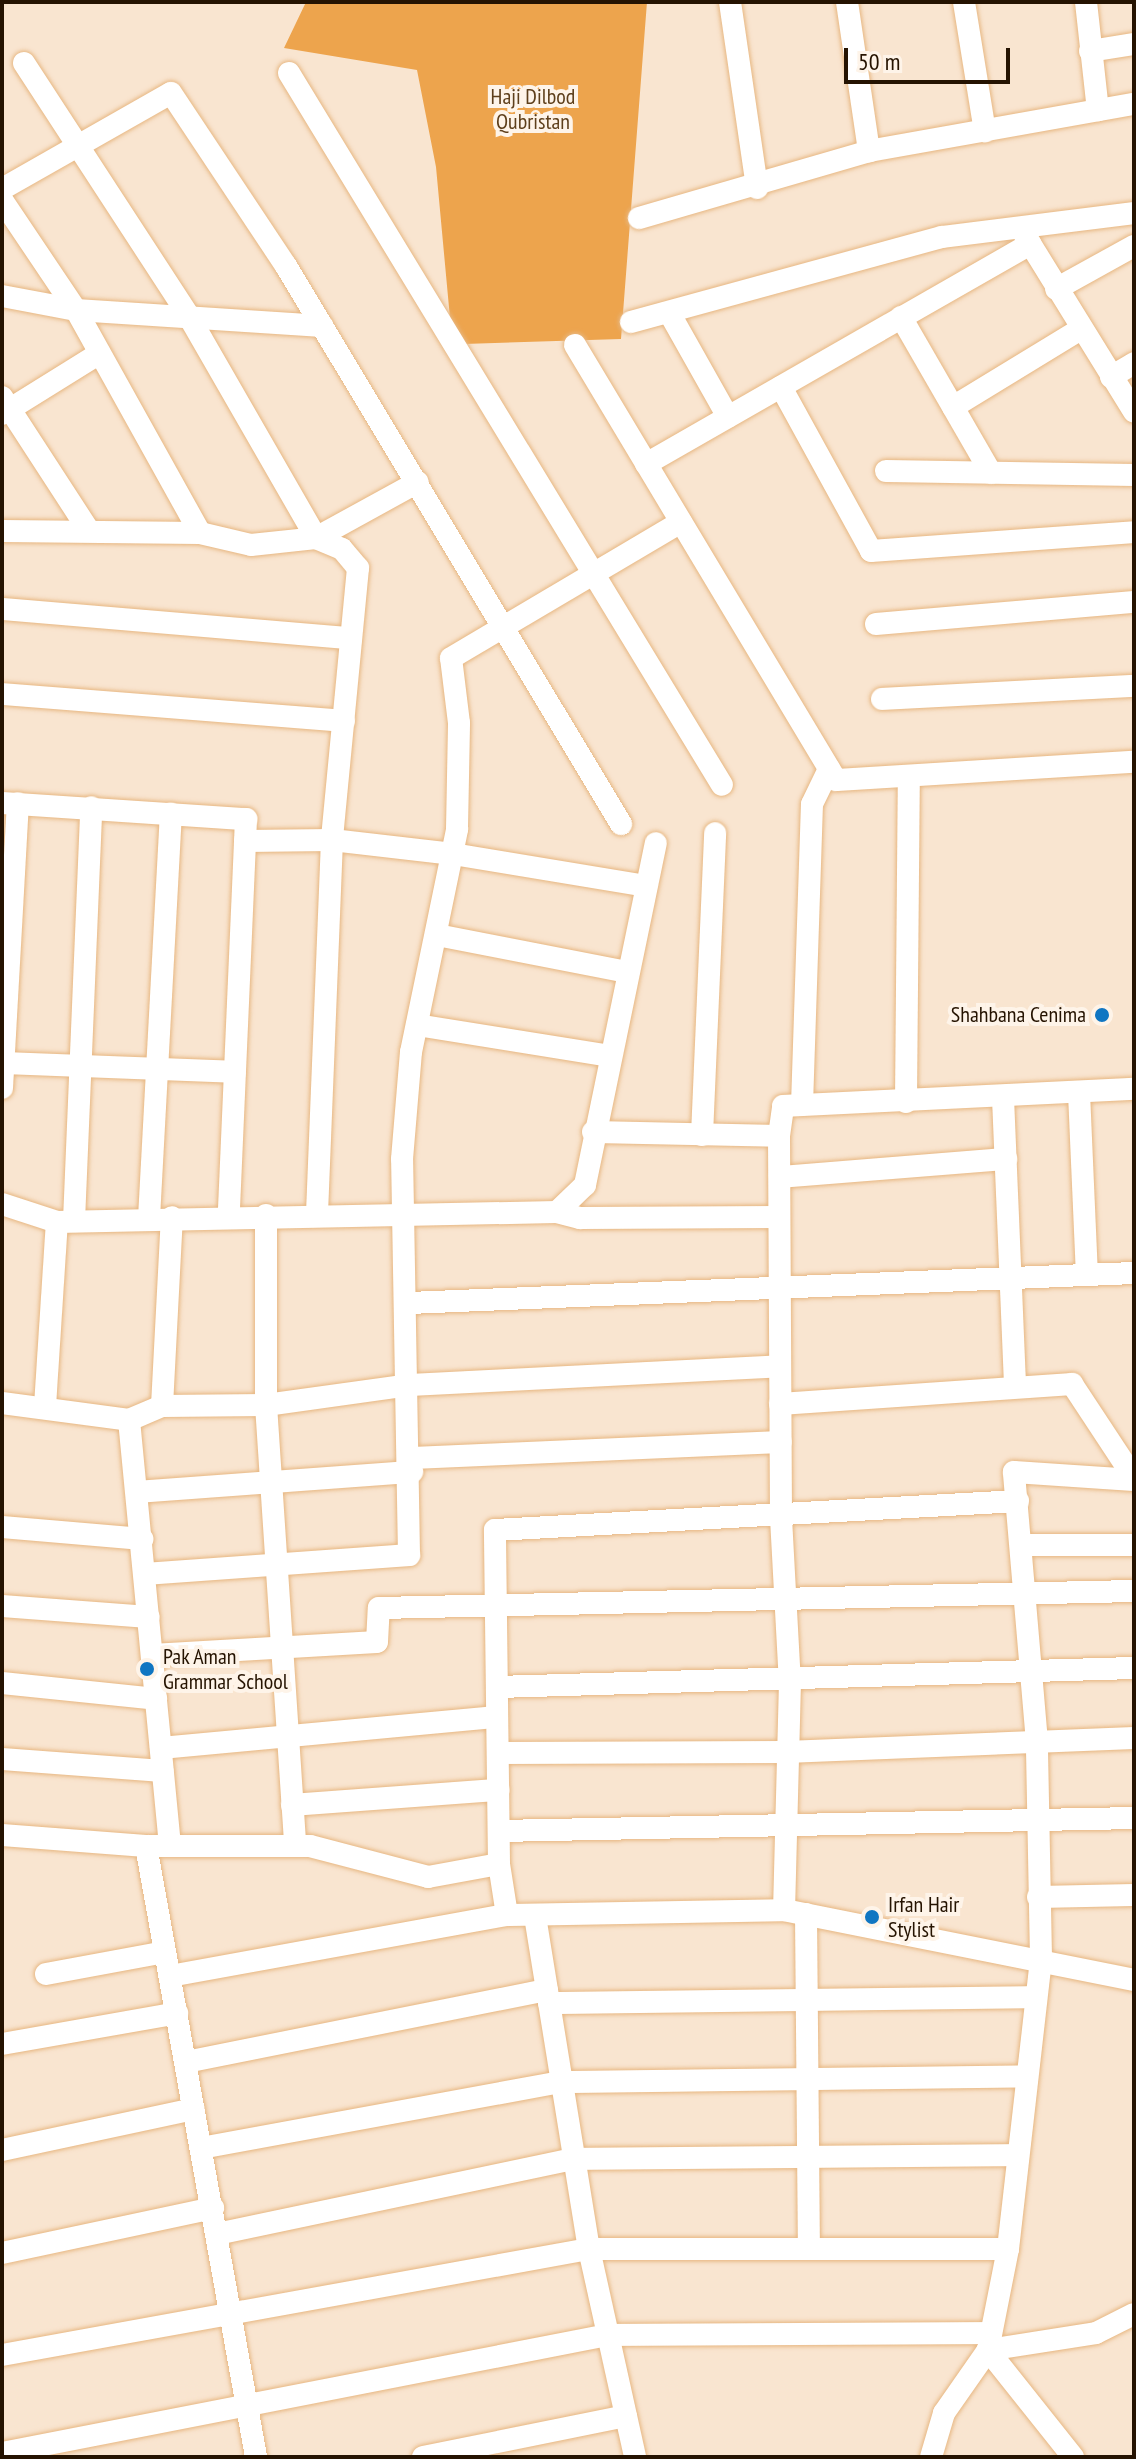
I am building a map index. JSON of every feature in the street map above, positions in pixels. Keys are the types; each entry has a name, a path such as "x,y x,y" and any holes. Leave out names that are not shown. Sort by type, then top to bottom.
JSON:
{"street":[{"path":"730,2 757,188"},
{"path":"847,2 869,151"},
{"path":"964,2 985,131"},
{"path":"1086,2 1098,110"},
{"path":"1090,51 1134,44"},
{"path":"24,63 188,315 316,538 342,549 358,568 332,840 317,1216"},
{"path":"289,73 598,572 722,785"},
{"path":"2,189 171,93 322,326 505,626 621,824"},
{"path":"639,218 757,188 869,151 1134,104"},
{"path":"2,200 76,310 200,533"},
{"path":"631,322 670,314 942,237 1026,237 1134,213"},
{"path":"1026,237 1134,412"},
{"path":"646,464 901,317 1026,237"},
{"path":"1056,289 1134,246"},
{"path":"2,296 76,310 322,326"},
{"path":"670,314 728,417"},
{"path":"901,317 991,473"},
{"path":"953,407 1081,329"},
{"path":"575,345 836,780 1134,762"},
{"path":"87,528 4,407 100,353"},
{"path":"1111,377 1134,363"},
{"path":"781,387 871,551 1134,532"},
{"path":"886,471 1134,475"},
{"path":"2,531 87,528 200,533 251,545 316,538 418,482"},
{"path":"145,1574 276,1562 409,1555 411,1385 402,1159 417,1025 453,854 459,723 451,658 681,522"},
{"path":"876,624 1134,602"},
{"path":"2,609 351,638"},
{"path":"882,699 1134,686"},
{"path":"2,694 344,721"},
{"path":"802,1105 812,804 829,769"},
{"path":"906,1102 909,776"},
{"path":"2,1088 10,803 246,819 229,1215"},
{"path":"45,1406 80,1064 91,807"},
{"path":"149,1218 171,814"},
{"path":"702,1135 715,833"},
{"path":"245,841 332,840 453,854 646,886"},
{"path":"557,1212 585,1185 593,1132 656,843"},
{"path":"437,935 628,972"},
{"path":"417,1025 610,1056"},
{"path":"3,1063 235,1072"},
{"path":"809,2243 808,2005 785,1827 790,1682 781,1518 779,1136 783,1106 1003,1098 1134,1089"},
{"path":"1079,1093 1087,1275"},
{"path":"1003,1098 1015,1385"},
{"path":"593,1132 779,1136"},
{"path":"780,1177 1006,1159"},
{"path":"2,1204 66,1221 229,1215 406,1218 557,1212 580,1218 779,1217"},
{"path":"266,1215 266,1405 295,1846"},
{"path":"162,1406 172,1217"},
{"path":"409,1303 780,1293 1134,1273"},
{"path":"2,1403 45,1406 129,1420 162,1406 266,1405 411,1385 780,1366"},
{"path":"780,1404 1015,1385 1072,1384 1134,1479"},
{"path":"129,1420 170,1846"},
{"path":"137,1492 412,1465 781,1442"},
{"path":"931,2457 944,2413 990,2341 1008,2249 1041,1958 1037,1742 1030,1672 1025,1545 1014,1472 1134,1479"},
{"path":"507,1915 499,1864 495,1530 781,1518 1018,1501"},
{"path":"2,1527 142,1539"},
{"path":"1025,1545 1134,1545"},
{"path":"152,1655 377,1642 379,1608 496,1610 1028,1591 1134,1591"},
{"path":"2,1606 149,1617"},
{"path":"497,1687 790,1682 1134,1668"},
{"path":"2,1683 156,1699"},
{"path":"161,1748 497,1717"},
{"path":"498,1753 786,1752 1134,1738"},
{"path":"2,1759 163,1771"},
{"path":"292,1805 498,1790"},
{"path":"499,1831 1134,1818"},
{"path":"2,1835 146,1846 295,1846 428,1877 499,1864"},
{"path":"146,1846 256,2457"},
{"path":"1038,1897 1134,1895"},
{"path":"170,1976 507,1915 795,1912 1041,1958 1134,1980"},
{"path":"535,1916 589,2249 635,2457"},
{"path":"46,1974 165,1952"},
{"path":"186,2062 548,1997 808,2005 1036,1997"},
{"path":"2,2044 177,2013"},
{"path":"201,2148 562,2082 1027,2076"},
{"path":"2,2150 194,2109"},
{"path":"217,2234 574,2159 1018,2155"},
{"path":"2,2253 213,2208"},
{"path":"2,2355 231,2311 589,2249 809,2243 1008,2249"},
{"path":"2,2453 608,2335 990,2341 1096,2333 1134,2314"},
{"path":"990,2341 1073,2457"},
{"path":"423,2457 626,2416"}],"green space":[{"name":"Haji Dilbod Qubristan","path":"306,2 647,2 621,339 464,344 451,329 436,167 417,70 284,48"}],"place":[{"name":"Shahbana Cenima","path":"1102,1015"},
{"name":"Pak Aman Grammar School","path":"147,1669"},
{"name":"Irfan Hair Stylist","path":"872,1917"}]}
